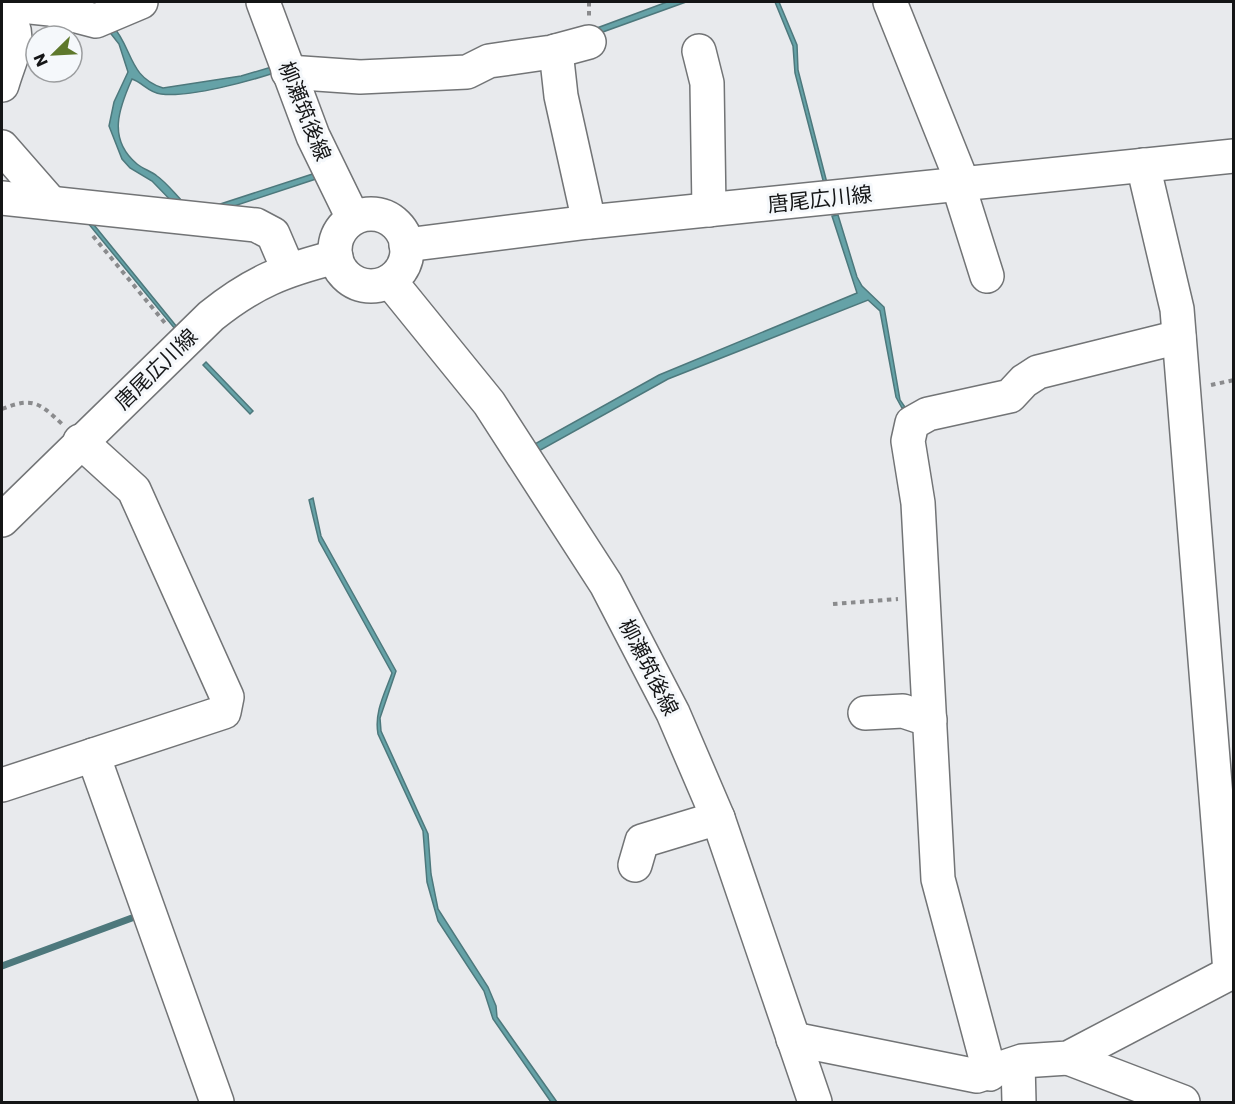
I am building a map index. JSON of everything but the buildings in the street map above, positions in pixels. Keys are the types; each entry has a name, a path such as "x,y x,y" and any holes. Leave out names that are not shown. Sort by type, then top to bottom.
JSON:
{"street":[{"path":"2,6 50,9 96,21 141,2"},
{"name":"柳瀬筑後線","path":"263,2 288,72 331,177 353,218"},
{"path":"890,2 961,184 987,276"},
{"path":"2,6 17,35 2,85"},
{"path":"288,72 360,77 467,72 489,61 556,51 589,42"},
{"path":"556,51 561,96 589,222"},
{"path":"699,51 707,83 709,210"},
{"path":"2,147 59,205"},
{"name":"唐尾広川線","path":"406,245 589,222 1233,156"},
{"path":"793,1039 977,1076 1004,1068 1068,1058 1232,971 1177,309 1143,165"},
{"path":"2,198 256,225 273,234 288,269"},
{"path":"368,214 383,216 396,224 404,236 406,245 404,266 390,281 382,285 367,286 354,283 344,275 336,257 336,238 343,226 353,218 368,214"},
{"name":"唐尾広川線","path":"2,520 80,441 234,297 288,269 336,257"},
{"name":"柳瀬筑後線","path":"390,281 489,403 606,584 673,713 718,818 816,1102"},
{"path":"1019,1102 1004,1068 938,879 918,503 908,441 912,423 928,414 1010,396 1024,381 1038,372 1179,337"},
{"path":"2,785 224,712 227,697 134,490 80,441"},
{"path":"865,712 903,711 930,720"},
{"path":"93,755 217,1102"},
{"path":"635,865 642,842 718,818"},
{"path":"1068,1058 1183,1102"}],"path":[{"path":"59,205 182,345"},
{"path":"2,409 20,401 42,404 80,441"},
{"path":"833,604 924,598"}],"water":[{"path":"667,2 686,2 600,33 597,28"},
{"path":"775,2 779,2 797,45 798,70 827,183 824,184 795,73 793,46"},
{"path":"112,25 143,77 163,88 241,76 275,66 277,72 265,76 187,94 157,93 132,79 123,101 118,123 122,144 137,164 155,174 184,203 181,211 152,181 130,168 122,159 109,126 114,102 128,72 119,44 108,30"},
{"path":"325,170 328,175 213,213 211,207"},
{"path":"838,215 857,277 862,286 884,307 900,400 905,407 902,408 896,397 880,311 868,300 668,379 537,452 533,445 659,375 857,293 832,216"},
{"path":"90,220 177,327 175,329 87,222"},
{"path":"206,362 253,411 250,414 203,365"},
{"path":"313,498 321,536 396,671 380,718 381,731 428,834 431,874 438,909 488,987 496,1006 497,1017 557,1102 551,1102 493,1019 484,991 438,921 427,882 423,831 378,734 379,710 392,673 319,541 309,500"}],"waterway":[{"path":"2,966 140,915"}]}
